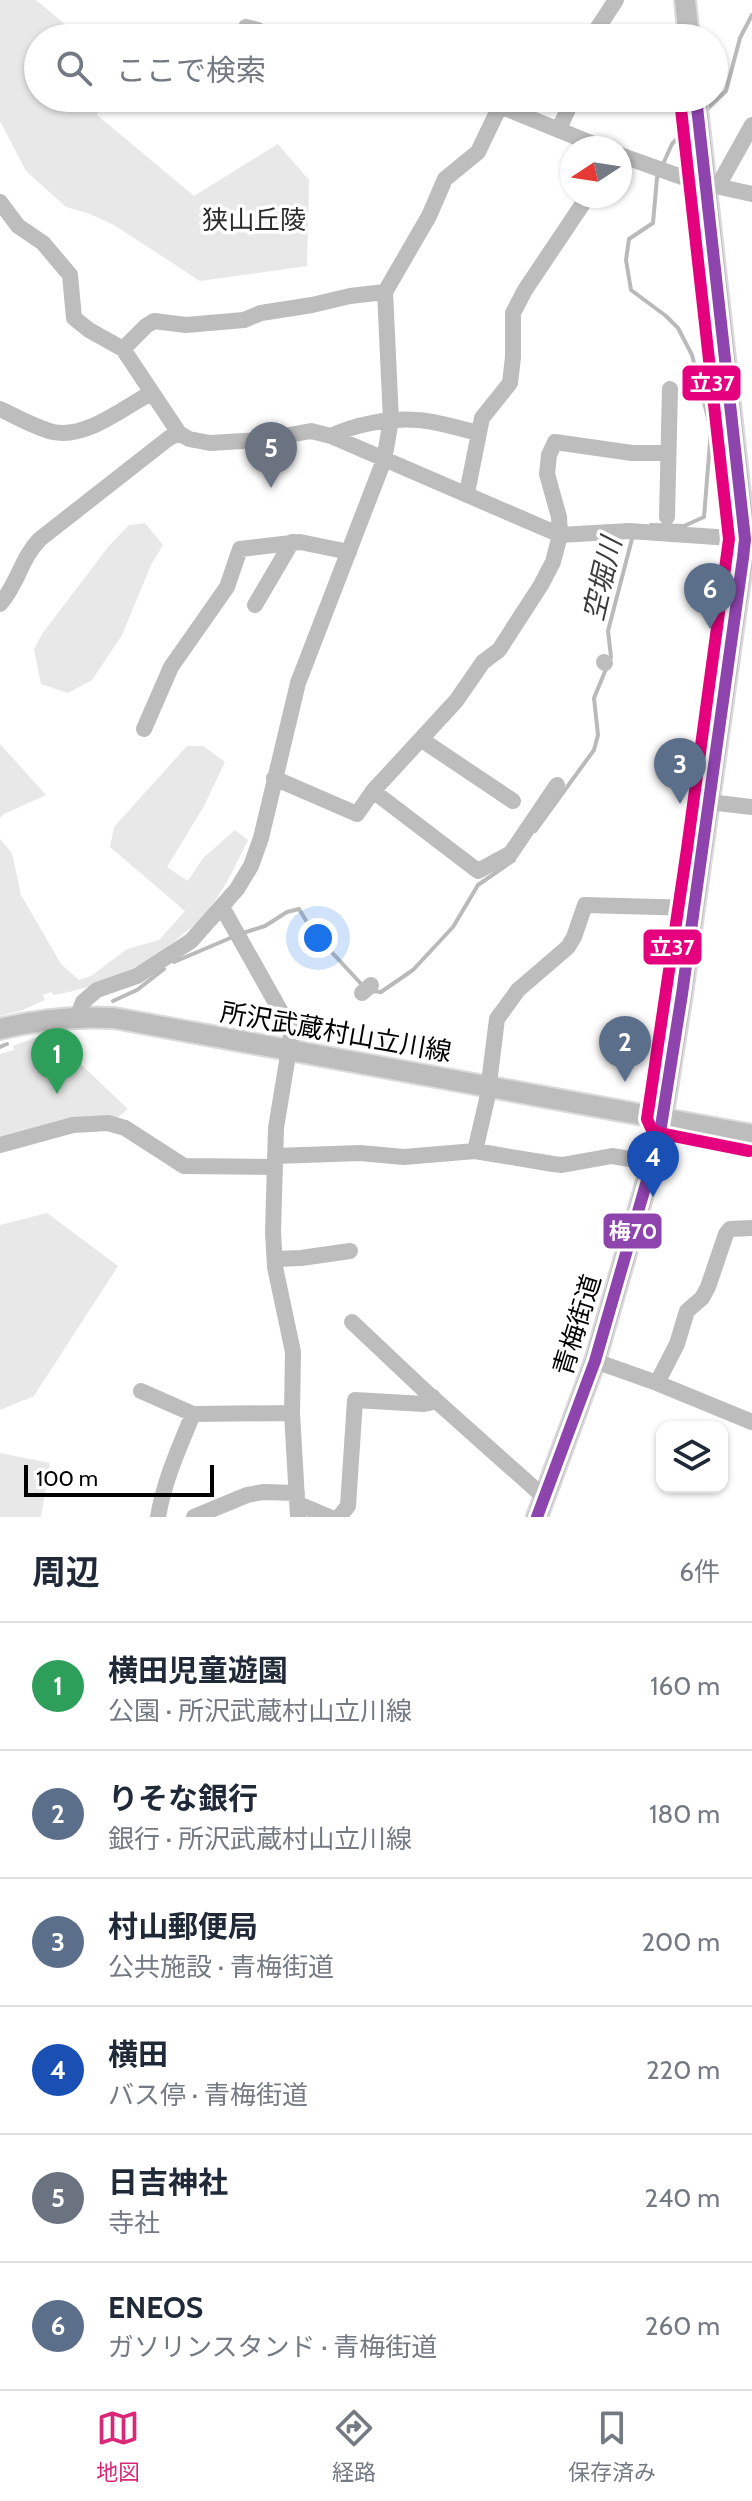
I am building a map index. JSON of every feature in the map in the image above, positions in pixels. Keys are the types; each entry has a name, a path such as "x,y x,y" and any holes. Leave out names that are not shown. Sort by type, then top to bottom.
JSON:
{"main road":[{"path":"685,0 688,24"},
{"name":"青梅街道","path":"537,1517 595,1361 653,1163 663,1118 748,540 712,185 697,112"},
{"name":"所沢武蔵村山立川線","path":"0,1029 26,1022 78,1016 114,1018 752,1135"}],"street":[{"path":"600,24 616,0"},
{"path":"78,1016 83,1002 97,990 137,976 191,941 222,907 251,866 261,838 298,683 384,460 391,420 385,292 429,216 445,179 478,152 492,112"},
{"path":"519,112 575,136"},
{"path":"559,129 567,112"},
{"path":"712,185 752,125"},
{"path":"632,159 712,185 752,194"},
{"path":"0,202 18,226 43,243 70,275 74,318 123,349 179,433 189,439 210,443 261,440 311,431 331,436 560,535 633,531 748,540"},
{"path":"467,493 482,418 510,383 513,313 580,208"},
{"path":"123,349 154,321 186,325 244,320 261,313 385,292"},
{"path":"667,517 670,389"},
{"path":"0,409 41,428 69,433 89,427 151,393"},
{"path":"331,436 347,428 391,420 419,419 479,433"},
{"path":"0,604 19,576 29,550 40,539 179,433"},
{"path":"274,778 357,814 373,791 456,701 483,662 499,650 547,574 560,535 559,517 547,474 549,455 555,442 632,453 668,453"},
{"path":"144,729 171,667 227,587 240,549 292,542 349,552"},
{"path":"255,605 292,542"},
{"path":"422,740 513,801"},
{"path":"373,791 478,871 511,853 557,785"},
{"path":"709,802 752,807"},
{"path":"475,1151 488,1086 494,1028 500,1013 518,990 568,947 585,905 694,908"},
{"path":"222,907 290,1028 276,1128 275,1259 293,1352 292,1413 298,1505"},
{"path":"0,1145 73,1125 108,1123 125,1128 184,1166 360,1153 404,1157 475,1151 562,1165 612,1156 653,1163"},
{"path":"657,1383 677,1344 687,1311 702,1298 708,1287 726,1234 730,1229 752,1228"},
{"path":"275,1259 350,1251"},
{"path":"352,1322 544,1497"},
{"path":"595,1361 752,1422"},
{"path":"141,1391 193,1414 292,1413"},
{"path":"339,1517 348,1506 355,1400 424,1404 433,1397"},
{"path":"158,1517 166,1482 193,1414"},
{"path":"194,1517 247,1495 298,1505 329,1517"}],"green space":[{"name":"狭山丘陵","path":"0,0 36,0 65,24 24,24 24,112 98,112 97,115 194,196 278,144 309,180 307,266 200,281 114,225 66,207 26,171 0,121"},
{"path":"145,523 163,545 151,565 122,635 92,680 68,693 41,684 34,649 42,634 108,547 129,525"},
{"path":"0,744 46,795 0,818"},
{"path":"187,746 203,746 225,762 204,806 167,867 188,881 203,858 235,830 248,840 217,898 193,926 137,967 89,987 54,995 51,992 43,995 45,1000 0,1016 0,839 12,853 21,895 61,964 79,980 91,976 127,949 159,940 185,911 110,847 114,827"},
{"path":"48,1033 128,1109 116,1119 0,1140 0,1054"},
{"path":"47,1213 118,1266 34,1396 0,1410 0,1225"},
{"path":"0,1453 50,1463 41,1517 0,1517"}],"waterway":[{"name":"空堀川","path":"728,83 740,38 752,15"},
{"name":"空堀川","path":"663,164 672,144 692,123"},
{"name":"空堀川","path":"651,525 684,526 704,517 711,430 692,355 678,328 631,290 626,260 629,239 653,223 660,172"},
{"name":"空堀川","path":"535,831 594,750 598,735 594,698 611,657 608,631 633,535"},
{"name":"空堀川","path":"372,991 381,992 413,970 453,927 478,885 514,860"},
{"name":"空堀川","path":"243,933 299,909 313,932 364,987"},
{"name":"空堀川","path":"174,962 235,936"},
{"name":"空堀川","path":"113,1001 137,990 164,969"},
{"name":"空堀川","path":"0,1047 7,1044"}],"transit line":[{"name":"立37","path":"681,112 729,539 647,1119 651,1128 659,1133 749,1151"},
{"name":"梅70","path":"537,1517 595,1361 659,1139 743,558 745,539 698,112"}],"place":[{"name":"日吉神社","path":"271,488"},
{"name":"ENEOS","path":"710,629"},
{"name":"村山郵便局","path":"680,804"},
{"name":"りそな銀行","path":"625,1082"},
{"name":"横田児童遊園","path":"57,1094"},
{"name":"横田","path":"653,1197"}]}
